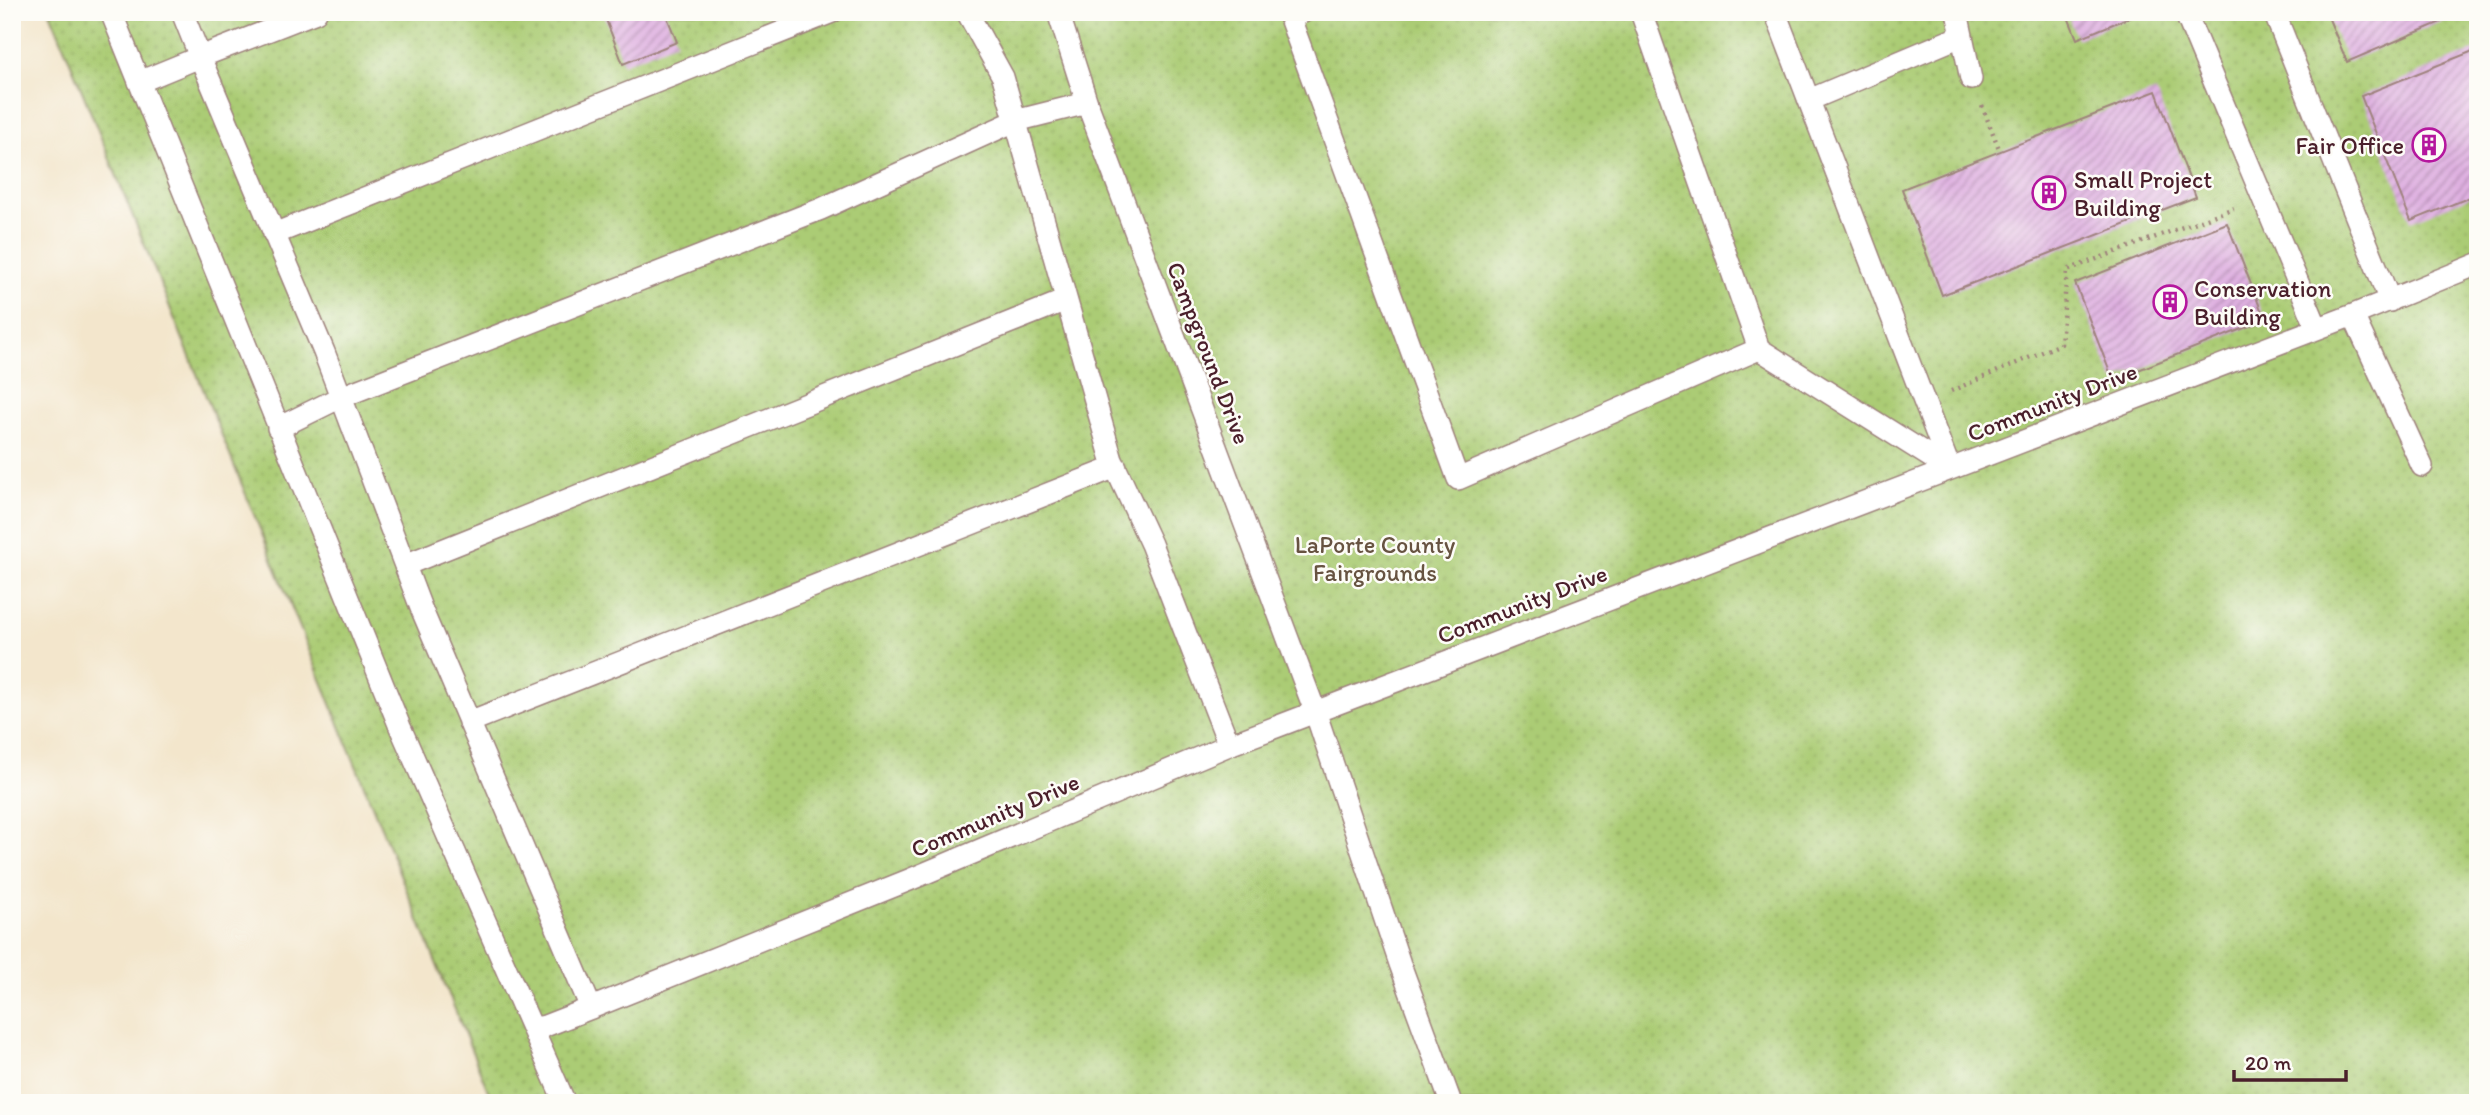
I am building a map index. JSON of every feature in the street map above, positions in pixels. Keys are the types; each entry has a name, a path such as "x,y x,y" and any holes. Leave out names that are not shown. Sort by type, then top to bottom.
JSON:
{"lane":[{"path":"111,12 400,727 565,1103"},
{"path":"182,12 341,397 405,565 591,1008"},
{"path":"139,82 316,12"},
{"path":"274,234 832,12"},
{"path":"967,12 1003,77 1116,467 1151,544 1229,745"},
{"name":"Campground Drive","path":"1058,12 1087,103 1315,711 1400,964 1451,1103"},
{"path":"1303,12 1290,18 1458,479 1759,349"},
{"path":"1641,12 1759,349 1950,469"},
{"path":"1775,12 1950,469"},
{"path":"1957,12 1971,79"},
{"path":"2185,12 2317,328"},
{"path":"2274,12 2390,301"},
{"path":"1809,100 1961,36"},
{"path":"278,428 341,397 821,209 1015,121 1087,103"},
{"name":"Community Drive","path":"534,1028 591,1008 909,880 1315,711 2390,301 2478,264"},
{"path":"405,565 1066,300"},
{"path":"2353,315 2423,466"},
{"path":"470,722 1116,467"}],"path":[{"path":"1971,79 2000,151"},
{"path":"1924,402 2061,344 2067,270 2262,197"}],"green space":[{"name":"LaPorte County Fairgrounds","path":"50,12 2478,12 2478,1103 493,1103"}],"building":[{"path":"603,12 665,12 677,42 623,64"},
{"path":"2066,12 2142,12 2077,39"},
{"path":"2326,12 2445,12 2448,19 2347,62"},
{"name":"Fair Office","path":"2478,49 2478,194 2411,221 2361,96"},
{"name":"Small Project Building","path":"2156,91 2196,197 1942,295 1902,189"},
{"name":"Conservation Building","path":"2227,223 2265,320 2113,380 2075,283"}],"place":[{"name":"Fair Office","path":"2429,145"},
{"name":"Small Project Building","path":"2049,193"},
{"name":"Conservation Building","path":"2170,302"}]}
